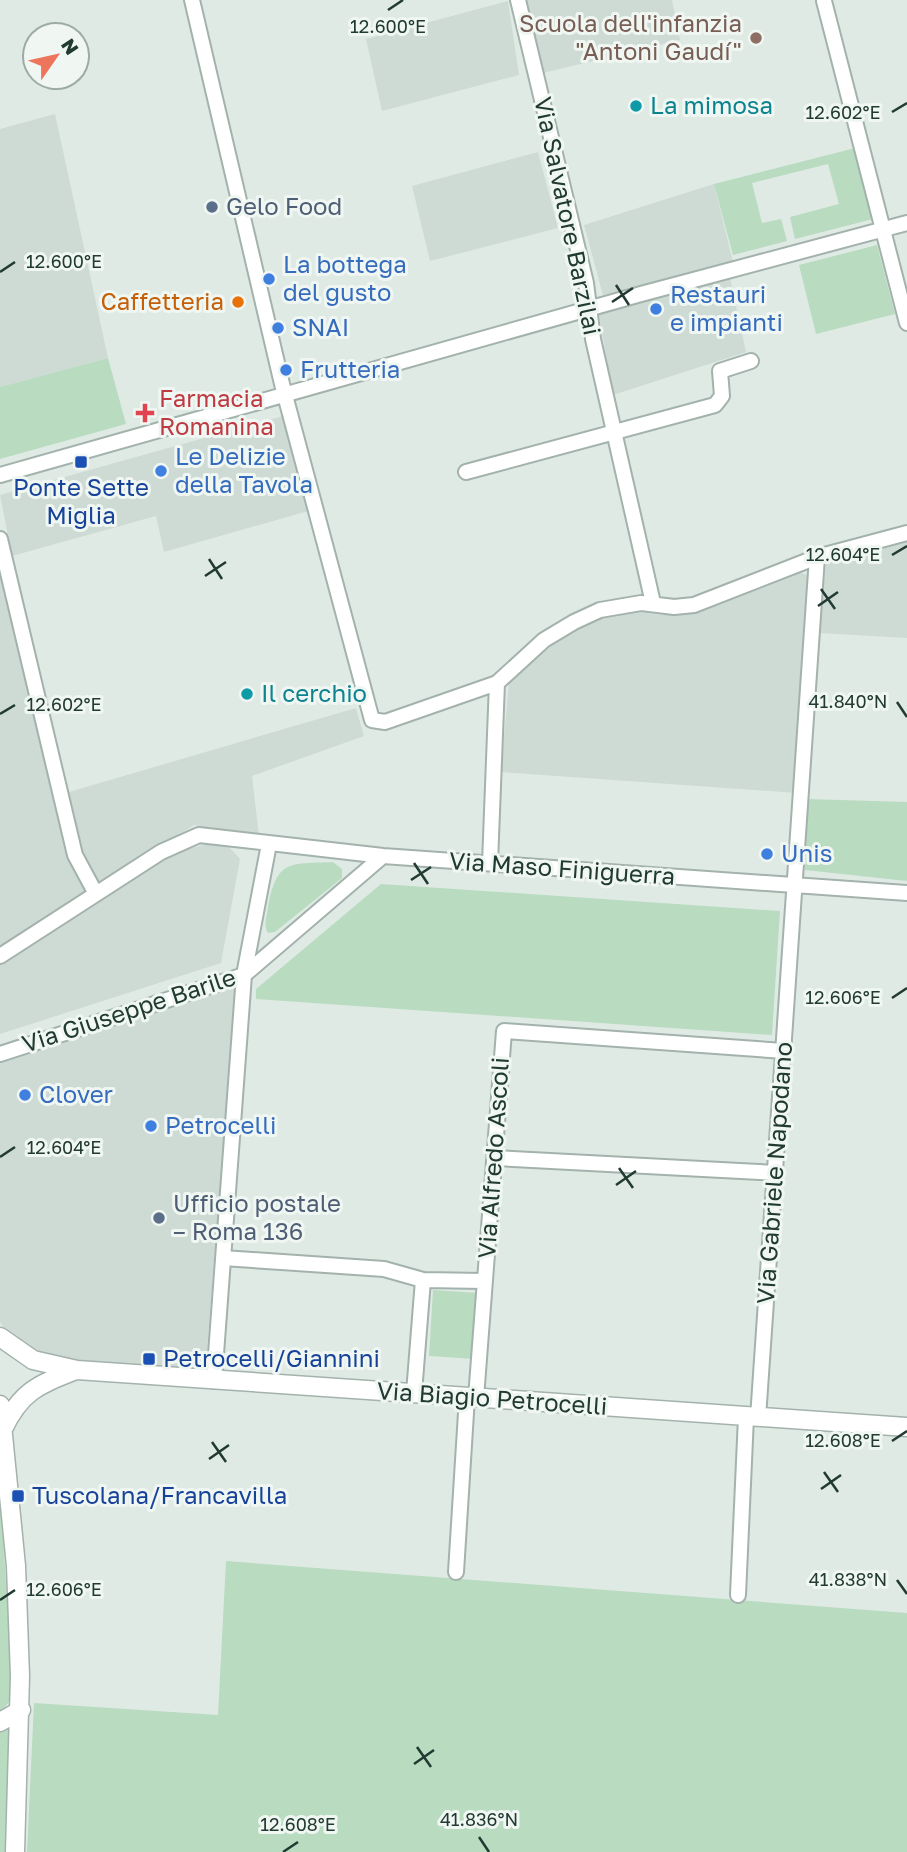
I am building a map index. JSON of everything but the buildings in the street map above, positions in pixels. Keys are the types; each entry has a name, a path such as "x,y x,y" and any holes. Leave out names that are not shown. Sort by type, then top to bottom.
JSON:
{"street":[{"path":"192,0 285,394 372,720 385,722 498,683 536,646 574,622 619,605 694,605 817,557 907,533"},
{"name":"Via Salvatore Barzilai","path":"518,0 586,283 587,309 612,433 653,603"},
{"path":"824,1 907,323"},
{"path":"0,475 587,309 907,223"},
{"path":"466,472 715,405 722,396 720,371 751,361"},
{"path":"0,539 75,855 96,894"},
{"name":"Via Gabriele Napodano","path":"738,1595 776,1173 817,557"},
{"path":"491,863 498,683"},
{"name":"Via Maso Finiguerra","path":"0,956 161,852 192,837 214,836 383,856 907,893"},
{"path":"214,1381 244,975 269,844"},
{"name":"Via Giuseppe Barile","path":"0,1054 244,975 383,856"},
{"name":"Via Alfredo Ascoli","path":"456,1572 471,1398 485,1281 504,1031 784,1051"},
{"path":"495,1158 776,1173"},
{"path":"223,1258 392,1270 423,1280 485,1281"},
{"path":"414,1393 423,1280"},
{"name":"Via Biagio Petrocelli","path":"0,1337 33,1360 77,1370 907,1427"},
{"name":"Via Biagio Petrocelli","path":"3,1429 18,1402 30,1390 77,1370"},
{"path":"0,1405 16,1566 21,1710 15,1852"},
{"path":"0,1722 21,1710"}],"shaded area":[{"path":"526,0 672,0 680,40 543,73"},
{"path":"508,1 519,75 382,111 366,39"},
{"path":"55,114 108,358 0,387 0,129"},
{"path":"538,152 558,228 430,261 412,186"},
{"path":"714,184 733,262 603,295 584,225"},
{"path":"730,278 746,352 613,395 599,315"},
{"path":"283,416 308,511 164,552 156,516 12,556 0,495"},
{"path":"907,542 907,638 819,633 826,562"},
{"path":"799,572 811,577 797,793 501,772 509,682 568,632 599,617 629,611 661,615 716,606"},
{"path":"0,574 72,864 86,892 0,949"},
{"path":"356,708 364,736 252,776 259,836 194,825 99,886 85,861 69,792"},
{"path":"210,843 229,847 240,859 221,963 0,1034 0,964 133,878 179,852"},
{"path":"227,986 236,988 205,1374 67,1361 24,1346 7,1333 0,1322 0,1062"}],"green space":[{"path":"859,147 877,218 795,239 790,217 839,204 828,164 752,183 762,223 781,219 787,241 733,255 714,184"},
{"path":"877,245 895,314 816,334 799,265"},
{"path":"108,358 126,424 0,459 0,387"},
{"path":"807,799 907,802 907,881 805,870"},
{"path":"333,862 342,869 342,878 275,932 268,933 268,907 281,872 295,864"},
{"path":"381,884 780,911 772,1035 256,999 256,989"},
{"path":"433,1290 479,1293 474,1359 429,1356"},
{"path":"0,1485 12,1684 11,1699 0,1714"},
{"path":"226,1561 907,1613 907,1852 27,1852 34,1703 218,1715"},
{"path":"11,1727 6,1852 0,1852 0,1732"}],"place":[{"name":"Scuola dell'infanzia \"Antoni Gaudí\"","path":"756,38"},
{"name":"La mimosa","path":"636,106"},
{"name":"Gelo Food","path":"212,207"},
{"name":"La bottega del gusto","path":"269,279"},
{"name":"Caffetteria","path":"238,302"},
{"name":"Restauri e impianti","path":"656,309"},
{"name":"SNAI","path":"278,328"},
{"name":"Frutteria","path":"286,370"},
{"name":"Farmacia Romanina","path":"145,413"},
{"name":"Ponte Sette Miglia","path":"81,462"},
{"name":"Le Delizie della Tavola","path":"161,471"},
{"name":"Il cerchio","path":"247,694"},
{"name":"Unis","path":"767,854"},
{"name":"Clover","path":"25,1095"},
{"name":"Petrocelli","path":"151,1126"},
{"name":"Ufficio postale – Roma 136","path":"159,1218"},
{"name":"Petrocelli/Giannini","path":"149,1359"},
{"name":"Tuscolana/Francavilla","path":"18,1496"}]}
